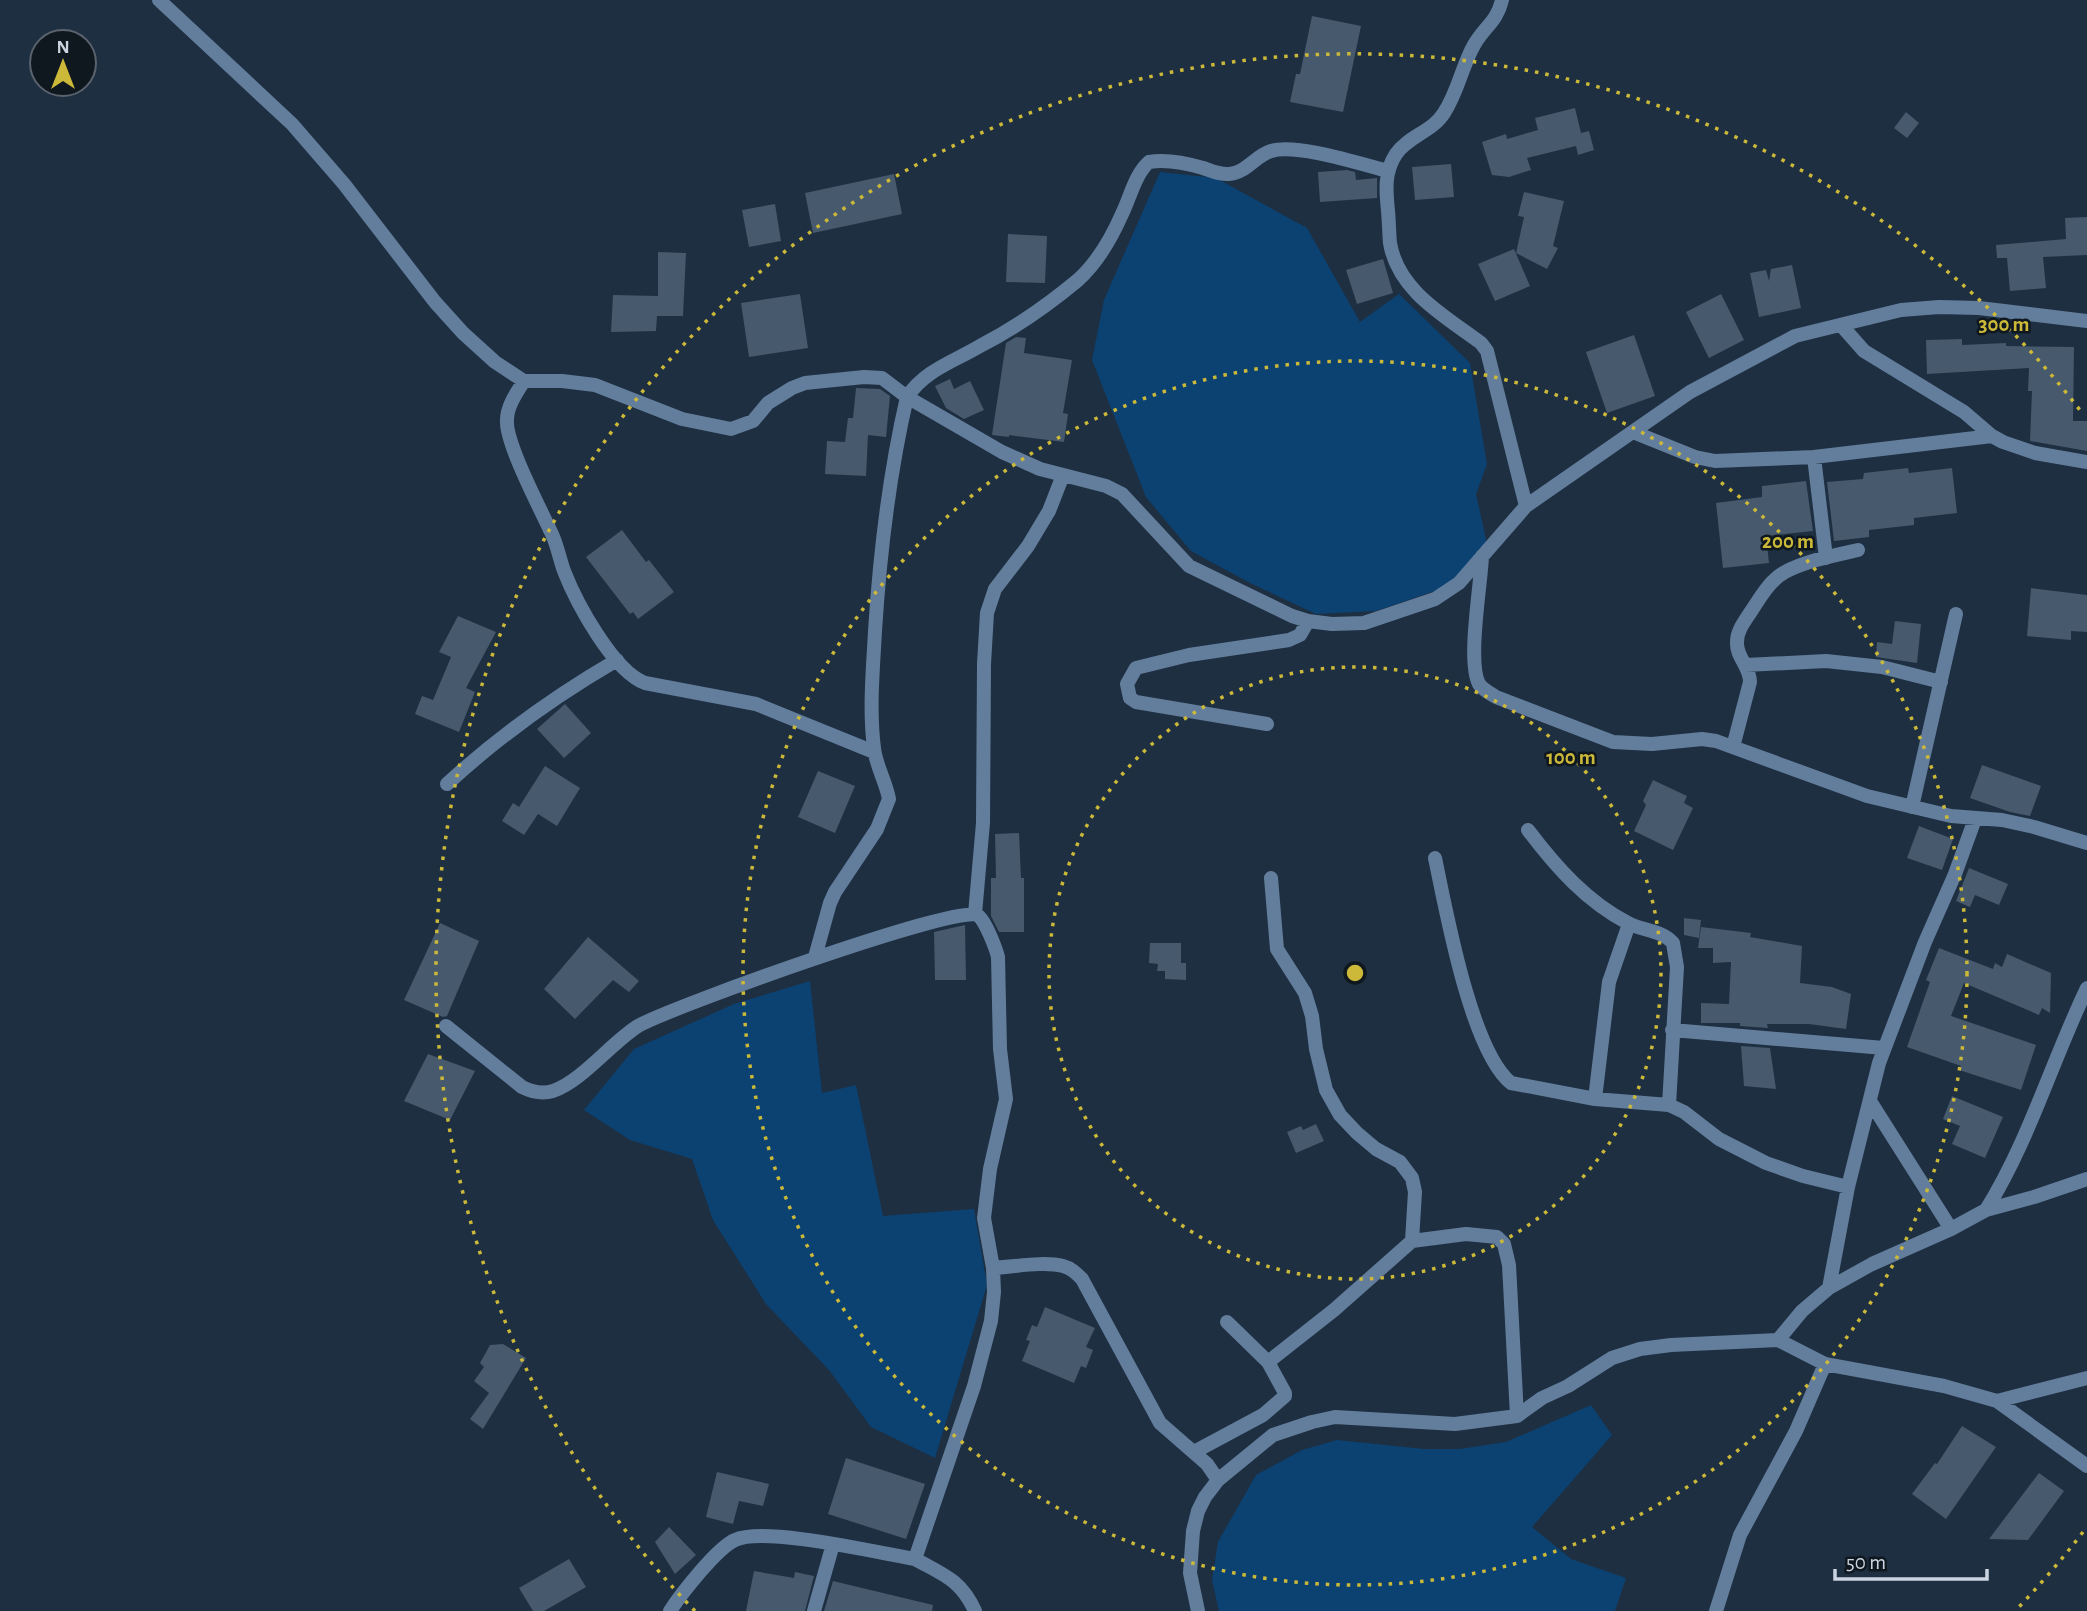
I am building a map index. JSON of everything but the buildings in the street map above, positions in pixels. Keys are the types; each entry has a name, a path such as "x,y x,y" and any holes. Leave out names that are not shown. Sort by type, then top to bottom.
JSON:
{"street":[{"path":"159,0 292,124 344,184 435,302 463,333 495,362 524,381 562,381 594,385 682,419 731,429 753,421 768,403 805,383 882,378 907,397 1002,452 1040,469 1106,486 1122,494 1189,566 1273,608 1308,621 1345,625 1364,623 1446,593 1459,583 1526,506 1690,392 1795,336 1902,310 1938,307 1979,308 2087,321"},
{"path":"1502,0 1495,19 1474,44 1442,116 1436,124 1397,152 1388,171 1387,197 1393,253 1409,286 1481,343 1487,351 1526,506"},
{"path":"815,957 835,892 877,829 888,806 889,795 874,752 871,698 880,548 895,450 907,397 921,378 1020,323 1079,279 1098,259 1141,172 1149,162 1190,165 1221,174 1232,174 1240,172 1268,152 1288,149 1388,171"},
{"path":"1841,325 1864,351 1964,412 1992,436 2027,451 2087,462"},
{"path":"524,381 507,418 512,442 534,499 552,534 568,580 587,616 617,660 632,676 645,683 756,704 874,752"},
{"path":"1633,432 1695,457 1715,461 1814,457 1992,436"},
{"path":"1814,457 1826,558"},
{"path":"975,914 983,824 987,613 995,589 1028,546 1049,511 1063,475"},
{"path":"1733,747 1750,682 1750,672 1736,646 1737,635 1765,589 1785,572 1858,550"},
{"path":"1482,556 1474,667 1481,687 1496,697 1614,742 1652,744 1702,739 1716,741 1867,796 1951,816 2002,820 2087,843"},
{"path":"1912,807 1956,614"},
{"path":"1266,724 1136,702 1126,691 1127,684 1136,668 1189,655 1289,640 1300,635 1308,621"},
{"path":"447,784 470,762 555,698 617,660"},
{"path":"1746,665 1826,661 1882,667 1941,682"},
{"path":"1829,1288 1848,1187 1884,1048 1975,819"},
{"path":"1528,830 1572,883 1629,924 1661,934 1673,943 1677,967 1669,1105"},
{"path":"1434,858 1466,992 1483,1039 1503,1077 1518,1085 1595,1099 1669,1105 1684,1112 1718,1139 1766,1163 1848,1187"},
{"path":"1271,878 1278,949 1301,983 1309,1004 1326,1090 1340,1115 1357,1133 1376,1149 1400,1162 1412,1178 1415,1192 1412,1241"},
{"path":"446,1026 522,1087 536,1092 551,1092 573,1079 639,1026 674,1010 815,957 954,916 975,914 982,919 997,950 1000,1049 1006,1099 990,1169 984,1218 993,1268 994,1292 990,1321 974,1386 915,1559"},
{"path":"1595,1099 1609,982 1629,924"},
{"path":"1986,1210 2006,1178 2087,988"},
{"path":"1672,1030 1884,1048"},
{"path":"1870,1101 1951,1229"},
{"path":"1778,1339 1802,1311 1829,1288 1872,1264 1951,1229 1986,1210 2087,1179"},
{"path":"1268,1362 1334,1310 1412,1241 1466,1234 1497,1237 1504,1244 1510,1265 1517,1416"},
{"path":"993,1268 1056,1265 1068,1267 1075,1272 1082,1279 1114,1334 1160,1423 1207,1464 1218,1480"},
{"path":"1194,1452 1263,1415 1283,1400 1286,1393 1268,1362 1227,1322"},
{"path":"1198,1611 1190,1573 1193,1531 1205,1497 1218,1480 1273,1435 1335,1417 1455,1424 1517,1416 1542,1398 1568,1386 1612,1357 1671,1345 1778,1339 1825,1364 1944,1386 1997,1401 2087,1466"},
{"path":"1716,1611 1740,1535 1796,1432 1825,1364"},
{"path":"1997,1401 2087,1378"},
{"path":"670,1611 716,1555 735,1539 765,1535 915,1559 960,1586 975,1611"},
{"path":"814,1611 833,1544"}],"shaded area":[{"path":"1160,172 1216,178 1307,228 1360,322 1399,294 1470,363 1487,464 1476,494 1487,544 1455,584 1376,611 1316,614 1191,551 1146,497 1092,360 1104,300"},
{"path":"810,981 822,1093 856,1085 883,1216 974,1209 987,1285 935,1458 871,1427 829,1370 766,1304 713,1220 692,1159 630,1140 584,1110 634,1049 734,1004"},
{"path":"1591,1405 1612,1435 1532,1527 1571,1559 1626,1578 1615,1611 1219,1611 1212,1580 1218,1542 1256,1475 1302,1450 1337,1440 1424,1449 1460,1449 1506,1442"}]}
